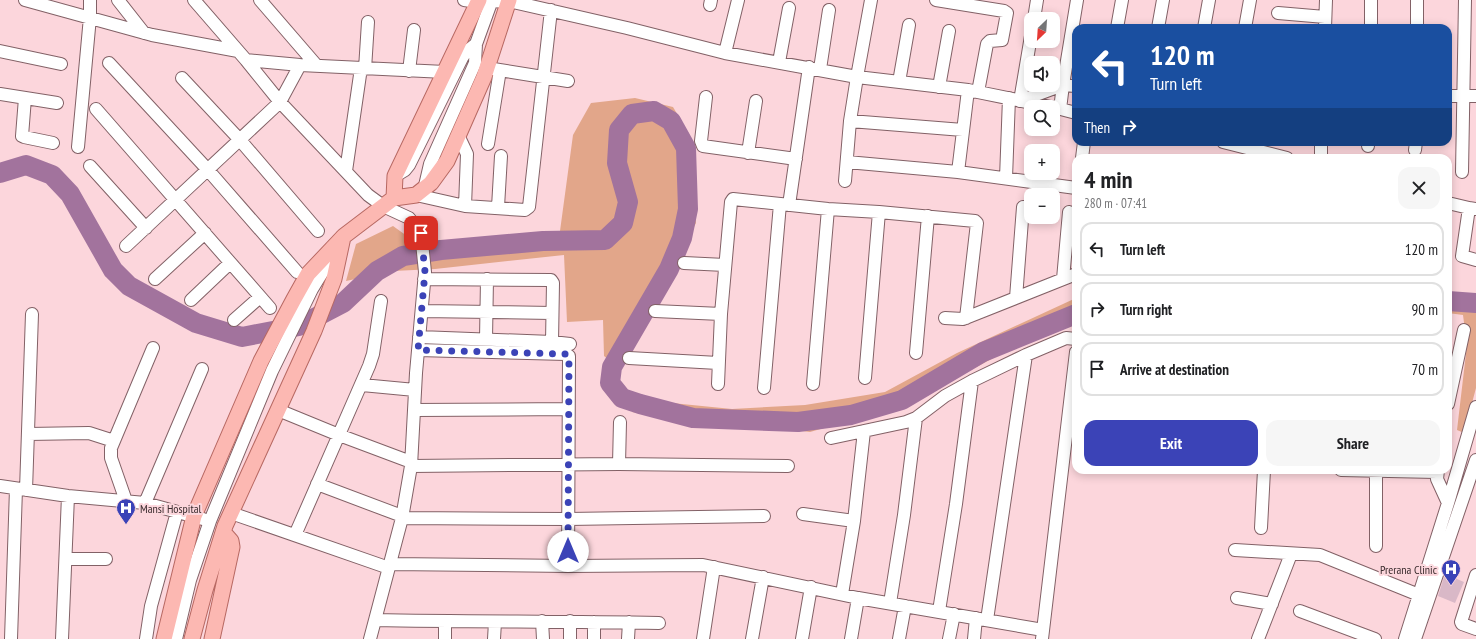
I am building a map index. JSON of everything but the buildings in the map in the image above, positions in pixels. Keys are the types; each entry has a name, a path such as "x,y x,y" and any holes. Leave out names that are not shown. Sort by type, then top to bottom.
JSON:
{"main road":[{"path":"164,639 194,516 261,362 294,299 308,274 344,236 388,202 420,193 431,183 447,161 458,135 494,69 509,0"},
{"path":"388,202 395,176 451,57 481,1"},
{"path":"192,639 205,590 226,524 314,330 334,279 344,236"},
{"path":"212,639 232,547 232,541 226,524"}],"street":[{"path":"25,0 144,33 242,56 300,65 445,72"},
{"path":"78,147 90,17 90,0"},
{"path":"118,0 144,33"},
{"path":"194,0 280,102 368,195 388,202 409,218 421,233 424,276 411,464 402,517 370,639"},
{"path":"260,0 317,66"},
{"path":"551,10 529,207 525,210 465,206 420,193 430,164 475,63 481,1 509,0 551,10 725,53 815,68 856,77 973,91 1024,101"},
{"path":"725,53 738,0"},
{"path":"845,181 850,120 856,77 872,0"},
{"path":"936,0 960,2 1004,11 1006,13 1002,40 990,41 987,44 963,130 958,172"},
{"path":"1035,12 1037,0"},
{"path":"1073,24 1077,0"},
{"path":"1118,24 1122,0"},
{"path":"1159,24 1163,0"},
{"path":"1205,24 1210,0"},
{"path":"1246,24 1250,0"},
{"path":"1278,13 1325,22 1326,0"},
{"path":"1371,0 1371,24"},
{"path":"1417,0 1417,24"},
{"path":"1462,172 1462,96 1465,0"},
{"path":"779,62 789,8"},
{"path":"764,388 785,205 829,10"},
{"path":"346,171 363,68 368,22"},
{"path":"899,82 909,25"},
{"path":"409,71 414,30"},
{"path":"1058,100 1063,85 1072,30"},
{"path":"939,87 948,32"},
{"path":"395,176 410,166 462,58 466,52 476,44"},
{"path":"1006,178 1014,99 1028,48"},
{"path":"0,52 60,64"},
{"path":"109,63 208,170 296,272"},
{"path":"126,246 280,102 300,65"},
{"path":"488,144 494,69 568,81"},
{"path":"182,78 240,140 318,232"},
{"path":"1014,99 1063,85 1072,86"},
{"path":"0,94 57,103"},
{"path":"1452,96 1476,96"},
{"path":"706,97 701,141 703,146 796,159"},
{"path":"25,98 22,136 53,143"},
{"path":"748,152 756,102"},
{"path":"96,109 270,308"},
{"path":"1060,109 1072,112"},
{"path":"850,120 963,130"},
{"path":"458,135 466,154 465,206"},
{"path":"1232,146 1249,154"},
{"path":"498,207 501,156"},
{"path":"847,162 958,172 1072,187"},
{"path":"90,166 146,228"},
{"path":"718,384 718,363 725,264 732,200 735,199 828,209 973,220 976,222 966,318"},
{"path":"1452,204 1473,208 1462,256 1476,260"},
{"path":"1016,298 1023,207"},
{"path":"813,384 828,209"},
{"path":"864,378 879,212"},
{"path":"1063,279 1069,212"},
{"path":"916,353 928,216"},
{"path":"155,279 205,233"},
{"path":"176,639 190,580 210,521 272,372 312,289 344,236"},
{"path":"191,300 230,263"},
{"path":"684,263 725,264"},
{"path":"424,276 551,280 553,283 552,342"},
{"path":"945,318 966,318 1072,276"},
{"path":"486,339 487,279"},
{"path":"234,320 260,297"},
{"path":"295,535 362,385 373,354 381,301"},
{"path":"422,311 552,313"},
{"path":"654,311 721,314"},
{"path":"11,639 21,489 28,434 32,314"},
{"path":"1453,362 1464,330"},
{"path":"419,337 570,344"},
{"path":"831,438 898,424 916,418 945,396 972,381 1066,338 1072,339"},
{"path":"126,502 111,458 111,448 153,348"},
{"path":"418,350 568,354 570,357 568,409 568,566"},
{"path":"974,639 982,619 1026,355"},
{"path":"629,358 718,363"},
{"path":"145,503 202,369"},
{"path":"939,611 956,504 972,381"},
{"path":"362,385 415,390"},
{"path":"0,486 68,496 145,503 210,521 295,535 389,566 693,564 763,577 858,598 982,619 1042,635 1072,385"},
{"path":"1405,639 1448,503 1476,407"},
{"path":"414,410 568,409"},
{"path":"278,410 411,464 788,466"},
{"path":"890,603 904,515 916,418"},
{"path":"619,464 620,422"},
{"path":"842,594 854,521 864,431"},
{"path":"28,434 89,432 114,441"},
{"path":"1415,639 1476,460"},
{"path":"1261,528 1264,474"},
{"path":"1376,474 1376,546"},
{"path":"1438,474 1439,485 1448,503"},
{"path":"317,484 402,517 568,519 764,516"},
{"path":"62,639 68,496"},
{"path":"146,639 151,606 177,512"},
{"path":"803,514 854,521"},
{"path":"1235,550 1320,555 1419,595"},
{"path":"1258,639 1291,554"},
{"path":"66,558 106,559"},
{"path":"703,639 714,567"},
{"path":"752,639 763,577"},
{"path":"1475,579 1461,622 1462,624 1476,629"},
{"path":"802,639 811,588"},
{"path":"851,639 858,598"},
{"path":"1236,598 1272,604"},
{"path":"899,639 905,606"},
{"path":"1300,611 1375,639"},
{"path":"949,639 954,614"},
{"path":"375,620 659,623"},
{"path":"445,621 445,639"},
{"path":"542,621 543,639"},
{"path":"570,621 570,639"},
{"path":"494,639 496,622"},
{"path":"594,622 594,639"},
{"path":"628,639 629,622"}],"shaded area":[{"path":"635,98 673,107 689,134 696,223 635,341 619,368 604,356 603,320 567,322 564,255 435,269 393,271 346,281 356,244 393,226 414,241 462,240 560,231 573,135 591,103"},
{"path":"1452,296 1471,297 1476,299 1476,388 1464,433 1457,430 1467,345 1463,315 1452,314"},
{"path":"1072,300 1072,322 1018,345 894,408 810,432 682,420 632,412 652,401 732,409 805,405 885,392 957,353"}],"waterway":[{"path":"0,173 26,165 52,175 70,194 113,270 129,286 196,323 242,337 299,326 343,303 377,271 403,256 441,250 543,241 605,240 623,223 628,202 617,163 619,130 632,114 654,111 671,121 686,148 688,209 682,238 669,269 612,367 610,383 622,398 693,418 798,422 851,415 902,400 983,352 1072,316"},
{"path":"1452,301 1476,303"}],"place":[{"name":"Mansi Hospital","path":"126,525"},
{"name":"Prerana Clinic","path":"1451,586"}],"route":[{"path":"421,233 425,272 418,350 568,354 570,357 568,409 568,551"}]}
